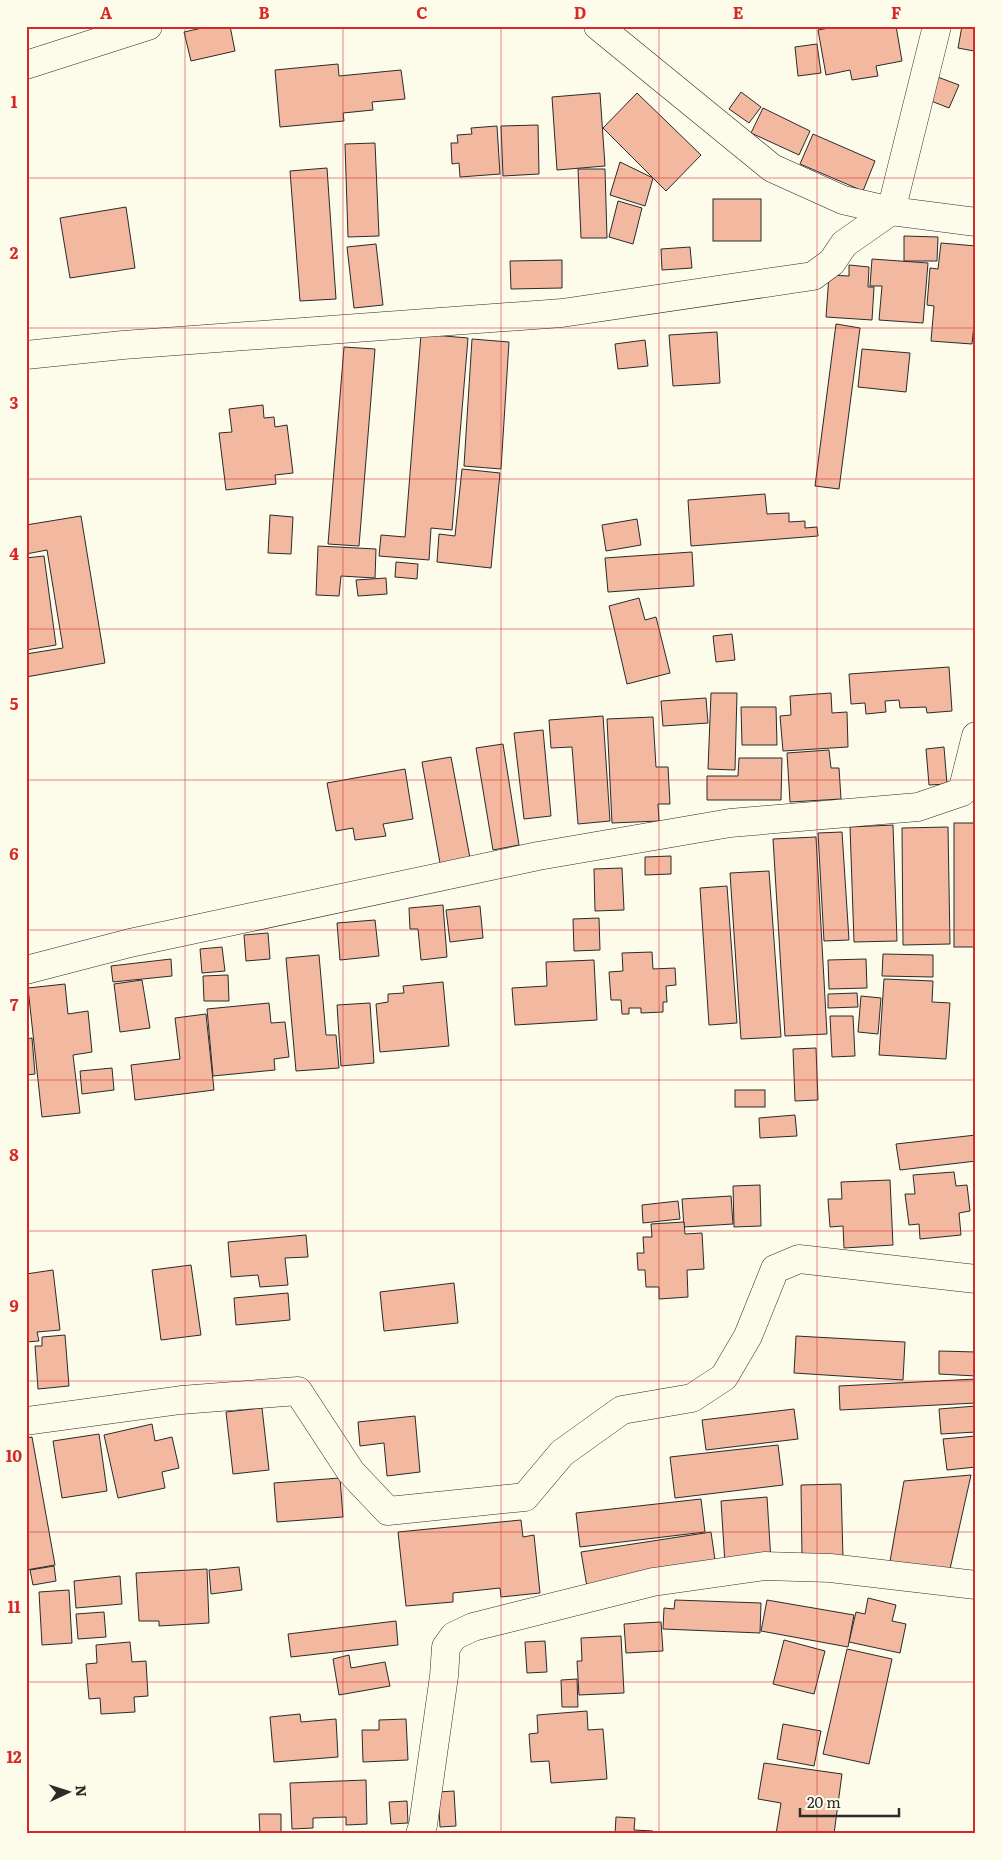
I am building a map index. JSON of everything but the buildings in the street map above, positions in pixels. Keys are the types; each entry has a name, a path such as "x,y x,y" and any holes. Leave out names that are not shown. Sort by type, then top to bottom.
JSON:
{"street":[{"path":"26,65 148,26"},
{"path":"598,26 772,168 842,200 891,211 976,222"},
{"path":"26,355 123,345 562,313 813,276 832,262 844,244 891,211 937,26"},
{"path":"26,970 130,943 538,856 730,823 918,807 962,792 976,736"},
{"path":"26,1421 181,1400 298,1392 351,1472 388,1511 525,1497 562,1453 622,1410 692,1398 724,1377 748,1336 775,1269 798,1259 976,1279"},
{"path":"420,1834 423,1825 444,1676 446,1647 454,1636 473,1627 653,1582 764,1566 830,1568 976,1585"}]}
